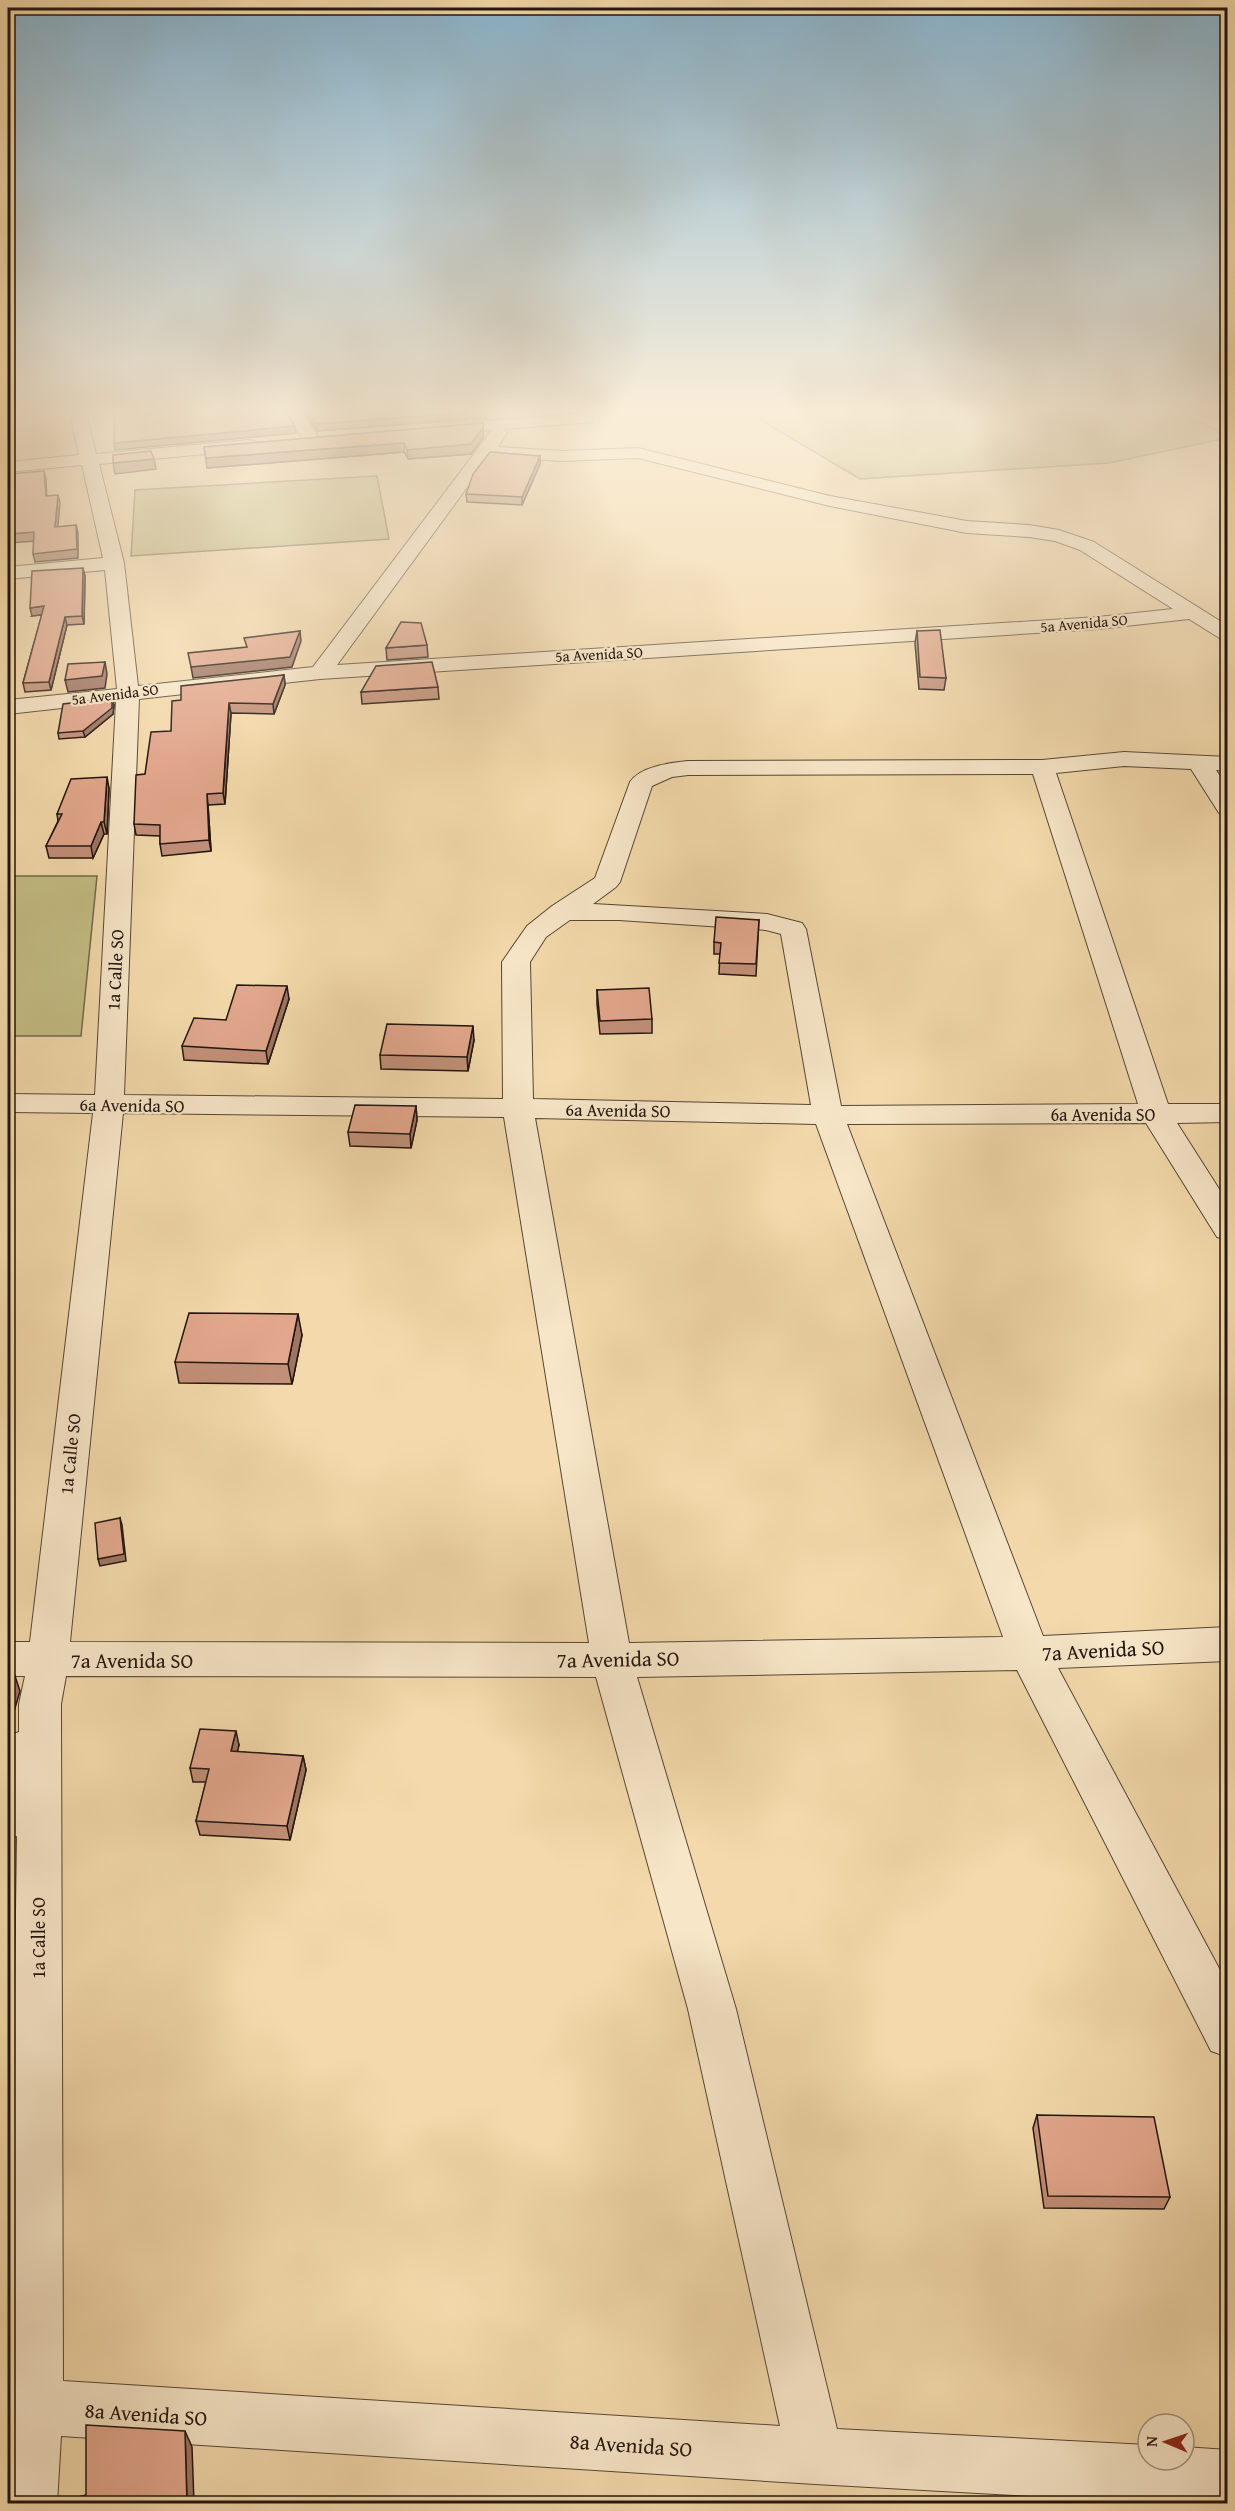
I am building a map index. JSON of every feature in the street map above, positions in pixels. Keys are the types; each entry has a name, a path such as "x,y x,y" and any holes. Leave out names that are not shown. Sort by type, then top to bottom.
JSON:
{"street":[{"name":"1a Calle SO","path":"28,2504 35,2407 40,1704 48,1660 108,1105 128,692 114,563 105,526"},
{"path":"320,672 430,526"},
{"path":"963,526 1029,531 1059,536 1087,546 1227,635"},
{"path":"8,573 114,563"},
{"name":"5a Avenida SO","path":"8,707 320,672 1087,624 1191,613"},
{"path":"815,2456 712,2009 612,1660 518,1108 516,962 536,932 561,912 607,882 642,782 667,771 688,768 1042,767 1124,759 1213,764 1227,808"},
{"path":"1042,767 1156,1114 1227,1229"},
{"path":"561,912 619,912 767,922 794,928 828,1115 1029,1653 1227,2034"},
{"name":"6a Avenida SO","path":"9,1105 518,1108 828,1115 1227,1113"},
{"name":"7a Avenida SO","path":"8,1659 612,1660 1029,1653 1227,1644"},
{"path":"8,1820 40,1704"},
{"name":"8a Avenida SO","path":"35,2407 815,2456 1227,2478"}],"shaded area":[{"path":"133,526 387,526 389,539 131,556"},
{"path":"8,876 97,876 81,1036 8,1036"}],"building":[{"path":"8,526 76,526 77,549 33,554 34,532 8,534"},
{"path":"83,568 82,616 65,617 49,682 23,683 44,606 30,608 32,571"},
{"path":"401,622 421,623 427,645 386,648"},
{"path":"940,630 946,678 920,677 917,631"},
{"path":"300,631 290,657 191,667 188,653 247,647 244,638"},
{"path":"105,662 102,676 65,680 68,664"},
{"path":"432,662 438,687 361,692 376,666"},
{"path":"284,675 273,704 229,703 223,793 207,794 209,840 160,844 160,825 134,824 136,775 145,774 151,732 171,731 172,701 181,700 181,686"},
{"path":"112,698 112,708 83,731 58,733 63,704"},
{"path":"107,777 104,822 101,822 91,846 46,846 62,814 57,814 71,779"},
{"path":"716,917 759,920 756,964 719,963 721,943 714,942"},
{"path":"237,985 287,986 266,1051 182,1046 194,1018 226,1020"},
{"path":"649,988 652,1019 600,1021 597,990"},
{"path":"387,1024 473,1026 467,1057 380,1055"},
{"path":"355,1105 416,1106 410,1134 348,1132"},
{"path":"189,1313 298,1314 288,1364 175,1362"},
{"path":"120,1518 124,1554 98,1559 95,1523"},
{"path":"8,1676 15,1676 8,1700"},
{"path":"200,1729 236,1731 231,1751 303,1756 287,1826 196,1821 209,1769 190,1768"},
{"path":"1037,2115 1154,2117 1170,2197 1048,2196"},
{"path":"86,2425 185,2431 187,2504 69,2504 69,2499 86,2495"}]}
